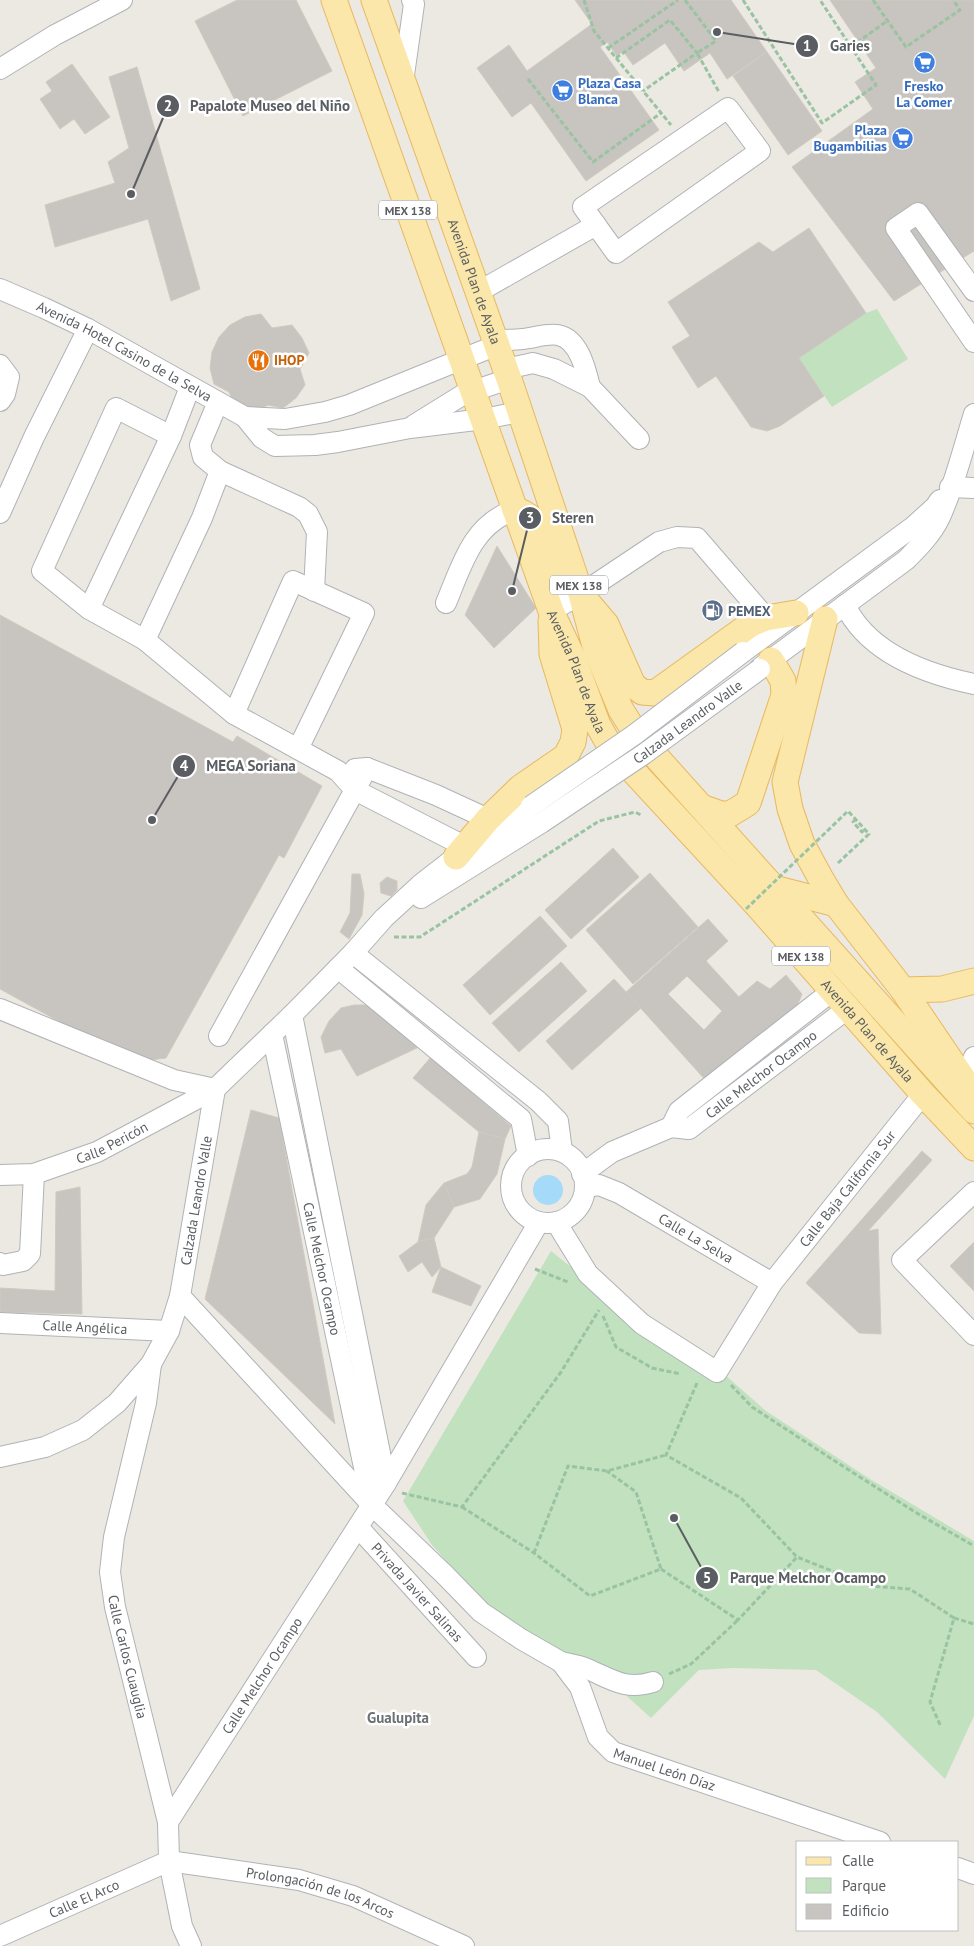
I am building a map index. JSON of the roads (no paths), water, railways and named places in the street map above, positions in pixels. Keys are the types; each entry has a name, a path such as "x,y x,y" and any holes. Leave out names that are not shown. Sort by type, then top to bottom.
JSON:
{"main road":[{"name":"Avenida Plan de Ayala","path":"334,0 484,420 514,510 551,611 573,658 598,725 610,746 742,890 923,1094 974,1148"},
{"name":"Avenida Plan de Ayala","path":"374,0 507,374 582,594 596,650 621,710 635,732 974,1111"},
{"path":"514,510 521,511 535,523 558,564 606,624 633,685 642,692 655,693 751,624 766,618 796,613"},
{"path":"460,852 488,819 522,787 566,756 573,742 576,729 552,654 551,611"},
{"path":"825,620 785,782 790,809 802,844 838,906 903,990 970,1089"},
{"path":"704,808 721,814 730,814 748,803 784,695 783,681 765,664"},
{"path":"774,888 838,906"},
{"path":"838,906 846,970"},
{"path":"903,990 942,990 974,981"}],"street":[{"path":"0,69 55,34 122,0"},
{"path":"403,82 414,4 412,0"},
{"path":"728,108 760,151 616,253 596,225 583,207 728,108"},
{"path":"974,291 918,213 896,228 974,342"},
{"path":"478,292 596,225"},
{"path":"934,284 958,268"},
{"name":"Avenida Hotel Casino de la Selva","path":"0,290 88,329 245,417 262,438 275,446 338,442 410,428 484,420 519,412"},
{"path":"0,513 5,493 88,329"},
{"name":"Avenida Hotel Casino de la Selva","path":"245,417 285,419 325,412 349,405 496,343 544,335 560,335 573,345 586,368 590,387"},
{"name":"Avenida Hotel Casino de la Selva","path":"410,428 456,398 533,363 554,368 590,387"},
{"path":"0,365 9,377 5,394 0,401"},
{"path":"89,608 171,436 190,387"},
{"path":"590,387 639,439"},
{"path":"218,402 200,445 202,457 220,471 299,507 308,514 317,532 314,591"},
{"path":"171,436 116,408 42,571 89,608 145,640 234,714 338,771 355,790 460,852"},
{"path":"974,414 950,487 974,488"},
{"path":"145,640 202,518 220,471"},
{"name":"Calzada Leandro Valle","path":"0,1457 45,1447 83,1430 117,1403 151,1364 169,1331 180,1296 215,1089 354,953 384,918 460,852 536,815 644,754 906,560 919,547 939,518 950,487"},
{"name":"Calzada Leandro Valle","path":"384,918 430,893 536,815 634,734 914,526 935,508 950,487"},
{"path":"446,603 471,545 479,534 500,515 514,510"},
{"path":"551,611 582,594 659,542 677,537 697,538 766,618"},
{"path":"234,714 293,581 364,613 298,749"},
{"path":"845,605 850,615 874,641 901,660 942,677 974,684"},
{"path":"338,771 366,768 436,794 488,819"},
{"path":"219,1036 366,768"},
{"path":"354,953 545,1108 558,1121 562,1152"},
{"path":"338,968 521,1119 528,1156"},
{"name":"Calle Melchor Ocampo","path":"584,1180 612,1152 671,1127 680,1112 839,1000"},
{"path":"0,1010 174,1080 215,1089"},
{"name":"Calle Melchor Ocampo","path":"292,1015 380,1492"},
{"name":"Calle Melchor Ocampo","path":"272,1034 380,1492"},
{"path":"970,1089 974,1057"},
{"name":"Calle Pericón","path":"0,1175 34,1174 97,1152 215,1089"},
{"name":"Calle Baja California Sur","path":"548,1222 588,1274 642,1324 708,1375 772,1283 923,1094"},
{"path":"550,1149 562,1152 576,1162 584,1180 584,1196 579,1207 571,1215 548,1222 528,1217 519,1209 513,1198 511,1186 513,1175 519,1164 528,1156 538,1151 550,1149"},
{"path":"0,1263 3,1265 23,1261 30,1254 34,1174"},
{"name":"Calle La Selva","path":"584,1180 619,1193 772,1283"},
{"path":"974,1192 902,1260 974,1335"},
{"path":"579,1207 619,1193"},
{"name":"Calle Melchor Ocampo","path":"168,1822 380,1492 517,1261 548,1222"},
{"path":"180,1296 380,1492"},
{"name":"Calle Angélica","path":"0,1323 169,1331"},
{"name":"Calle Carlos Cuauglia","path":"151,1364 146,1403 114,1537 110,1572 115,1607 168,1822 169,1860 182,1926 191,1946"},
{"name":"Manuel León Díaz","path":"380,1492 445,1574 481,1612 520,1639 562,1662 580,1687 598,1737 612,1752 877,1841"},
{"name":"Privada Javier Salinas","path":"358,1527 476,1657"},
{"path":"562,1662 584,1667 617,1682 639,1686 653,1682"},
{"name":"Calle El Arco","path":"0,1936 169,1860"},
{"name":"Prolongación de los Arcos","path":"169,1860 300,1880 354,1896 464,1946"},
{"path":"959,1868 974,1874"}],"water":[{"path":"548,1175 559,1179 563,1190 559,1201 548,1205 537,1201 533,1190 537,1179"}],"place":[{"name":"Garies","path":"717,32"},
{"name":"Fresko La Comer","path":"924,63"},
{"name":"Plaza Casa Blanca","path":"562,91"},
{"name":"Plaza Bugambilias","path":"903,138"},
{"name":"Papalote Museo del Niño","path":"131,194"},
{"name":"IHOP","path":"258,360"},
{"name":"Steren","path":"512,591"},
{"name":"PEMEX","path":"712,611"},
{"name":"MEGA Soriana","path":"152,820"},
{"name":"Parque Melchor Ocampo","path":"674,1518"}],"district":[{"name":"Gualupita","path":"398,1717"}]}
